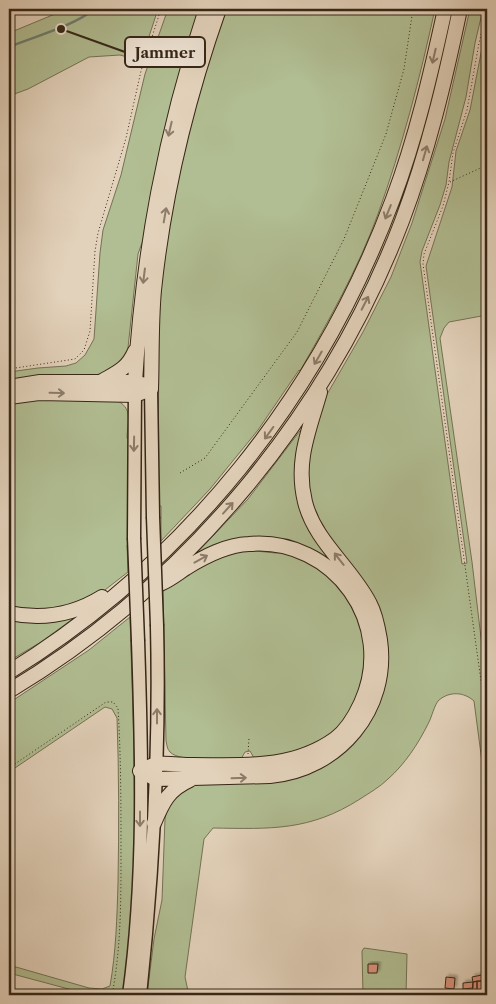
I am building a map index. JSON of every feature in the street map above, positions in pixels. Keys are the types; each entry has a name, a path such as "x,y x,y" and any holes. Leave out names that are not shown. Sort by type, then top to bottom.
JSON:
{"highway":[{"path":"135,388 147,255 162,168 183,82 206,9"},
{"path":"9,398 39,393 135,388 151,389 154,291 166,210 187,112 218,9"},
{"path":"9,672 81,623 121,590 192,523 242,468 296,393 331,336 363,272 394,198 409,153 426,90 445,9"},
{"path":"9,691 85,640 182,556 232,503 282,440 325,377 372,290 402,222 436,115 460,9"},
{"path":"102,381 123,369 130,362 138,346"},
{"path":"140,771 156,779 283,775 314,765 329,756 356,732 364,719 376,693 381,664 381,648 376,618 363,590 318,530 306,505 303,492 301,469 304,444 325,377"},
{"path":"9,387 40,382 102,381 135,388"},
{"path":"140,771 156,764 249,765 277,763 306,755 335,739 353,718 365,695 369,682 371,652 368,627 356,597 337,574 325,564 304,553 281,545 248,544 214,553 167,581 143,591"},
{"path":"9,613 21,616 57,616 90,604 106,594 121,590"},
{"path":"154,824 164,799 179,785 191,779"}],"main road":[{"path":"129,995 139,896 140,771 134,538 135,388"},
{"path":"140,995 147,925 156,779 157,626 151,389"}],"path":[{"path":"9,369 75,359 84,350 90,331 95,251 98,233 126,138 141,71 161,9"},
{"path":"180,473 205,458 297,332 344,239 386,134 404,69 413,9"},
{"path":"487,10 467,110 453,153 443,206 424,254 423,264 487,724"},
{"path":"449,182 487,165"},
{"path":"9,768 106,702 113,702 118,708 121,896 115,979 112,995"},
{"path":"249,738 249,765"}],"green space":[{"path":"67,9 158,9 141,61 120,55 89,57 28,89 9,96 9,33"},
{"path":"168,9 200,9 138,254 127,357 111,374 9,382 9,372 66,366 76,363 85,355 94,339 103,230 121,175 145,74"},
{"path":"225,9 435,9 410,112 387,189 361,255 322,333 300,371 258,430 210,489 161,541 161,506 158,506 159,312 166,233 199,84"},
{"path":"470,9 483,9 466,97 449,162 446,185 422,251 420,262 462,564 467,563 426,266 452,187 456,151 470,110 487,22 487,315 449,322 440,338 472,562 487,688 487,800 474,701 461,694 452,694 443,697 437,702 420,739 394,773 385,782 360,799 342,809 307,823 272,828 213,828 204,839 185,977 188,991 192,995 147,995 154,939 162,900 165,819 168,804 176,793 193,785 308,772 383,679 332,545 309,504 305,458 326,396 363,332 391,277 412,223 445,119"},
{"path":"35,400 118,401 128,413 127,438 131,441 128,507 129,543 127,545 128,572 101,593 70,609 9,610 9,403"},
{"path":"303,427 299,493 345,575 276,541 194,556 248,499"},
{"path":"237,549 275,553 287,552 320,568 341,588 358,616 366,655 359,698 333,735 287,754 254,758 250,751 245,752 241,759 183,758 170,752 166,741 163,591 198,564"},
{"path":"78,615 41,642 9,661 9,618"},
{"path":"130,617 135,877 124,995 91,995 9,973 9,965 89,988 102,989 110,986 117,922 119,800 117,718 112,709 105,707 9,772 9,703 89,650"},
{"path":"364,948 407,954 406,995 363,995 362,951"}],"building":[{"path":"368,964 378,964 377,973 368,973"},
{"path":"487,974 487,980 473,982 472,977"},
{"path":"446,977 455,978 454,989 445,988"},
{"path":"477,981 477,994 472,993 473,982"},
{"path":"477,981 485,981 485,994 477,994"},
{"path":"473,982 473,988 463,989 463,983"}],"waterway":[{"path":"9,47 64,26 95,9"}],"place":[{"name":"Jammer","path":"61,29"}]}
